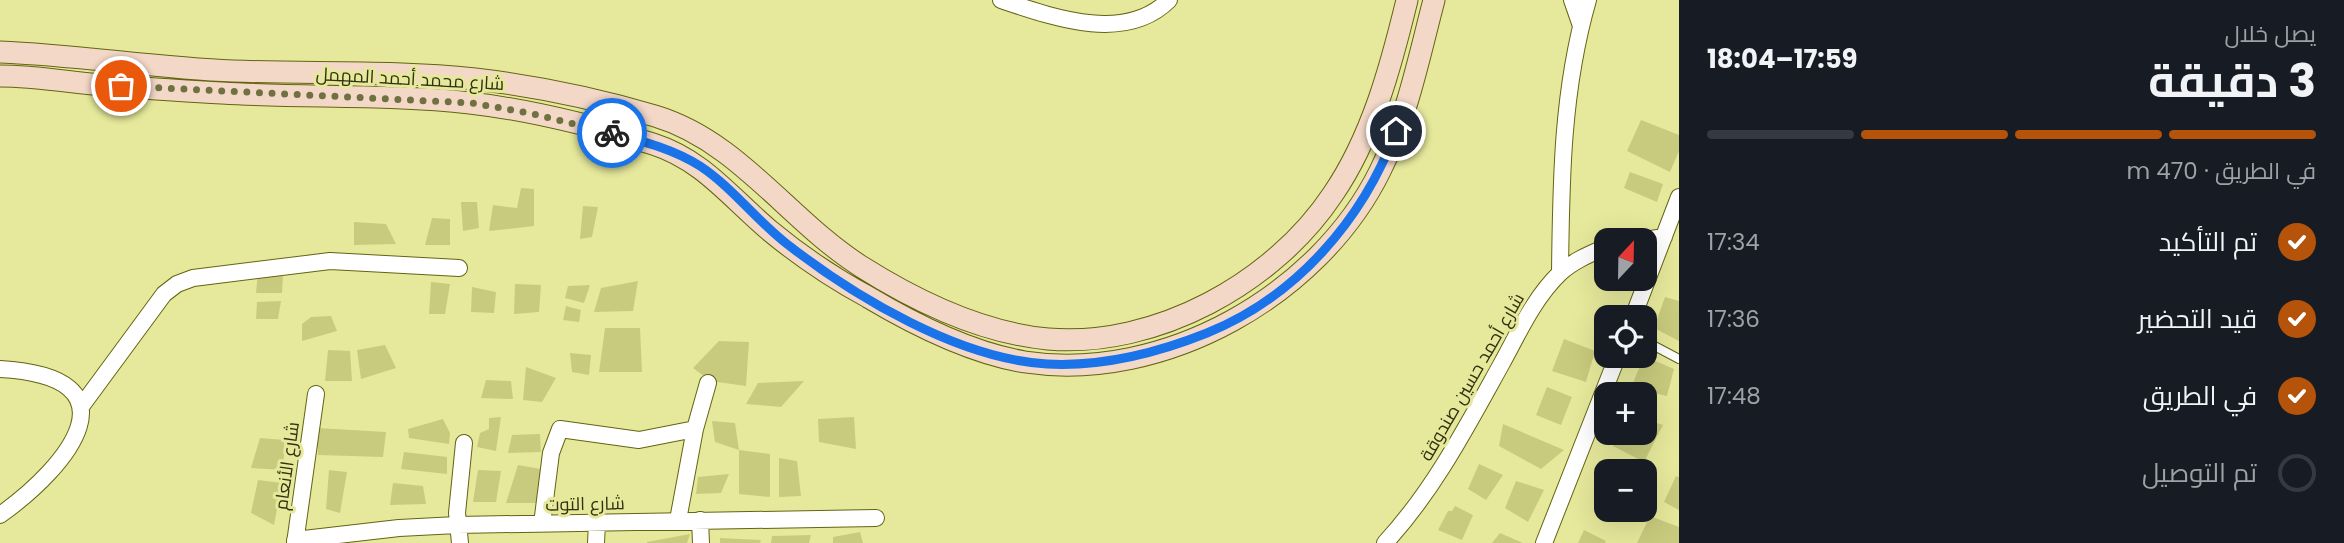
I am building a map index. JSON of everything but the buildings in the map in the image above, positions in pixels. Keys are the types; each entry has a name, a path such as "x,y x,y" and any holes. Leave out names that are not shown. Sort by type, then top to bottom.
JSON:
{"main road":[{"name":"شارع محمد أحمد المهمل","path":"0,52 229,71 472,79 613,105 681,126 719,147 821,238 866,270 914,296 963,317 1021,334 1045,339 1086,339 1139,330 1205,304 1267,265 1312,223 1336,191 1357,149 1388,70 1407,0"},
{"name":"شارع محمد أحمد المهمل","path":"0,76 229,94 436,100 500,107 567,121 656,145 689,159 715,177 753,216 803,256 846,285 919,324 1004,358 1068,365 1137,355 1214,330 1256,308 1314,262 1359,206 1381,171 1411,86 1434,0"}],"street":[{"path":"1002,0 1069,19 1123,23 1149,15 1168,0"},
{"path":"1572,0 1581,26"},
{"path":"1560,273 1562,137 1570,75 1588,0"},
{"path":"1638,305 1679,197"},
{"path":"1657,238 1664,237"},
{"name":"شارع أحمد حسين صندوقة","path":"1385,543 1405,522 1448,459 1536,302 1560,273 1594,252"},
{"path":"0,515 36,486 67,451 82,424 83,404 164,294 177,284 193,278 330,261 459,268"},
{"path":"1544,543 1613,368"},
{"path":"0,369 49,378 63,385 83,404"},
{"path":"678,520 695,429 708,383"},
{"name":"شارع الأنعام","path":"295,542 316,394"},
{"path":"542,524 551,453 561,429 639,440 695,429"},
{"path":"460,543 457,525 464,443"},
{"name":"شارع التوت","path":"295,542 386,529 457,525 876,518"},
{"path":"700,520 701,543"},
{"path":"596,543 597,523"}],"lane":[{"path":"1657,347 1679,359"}],"way so far":[{"path":"121,86 229,94 472,103 567,121 612,133"}],"route":[{"path":"612,133 656,145 689,159 715,177 753,216 803,256 846,285 894,312 944,336 1004,358 1068,365 1113,360 1188,340 1235,320 1277,294 1314,262 1359,206 1381,171 1396,131"}]}
